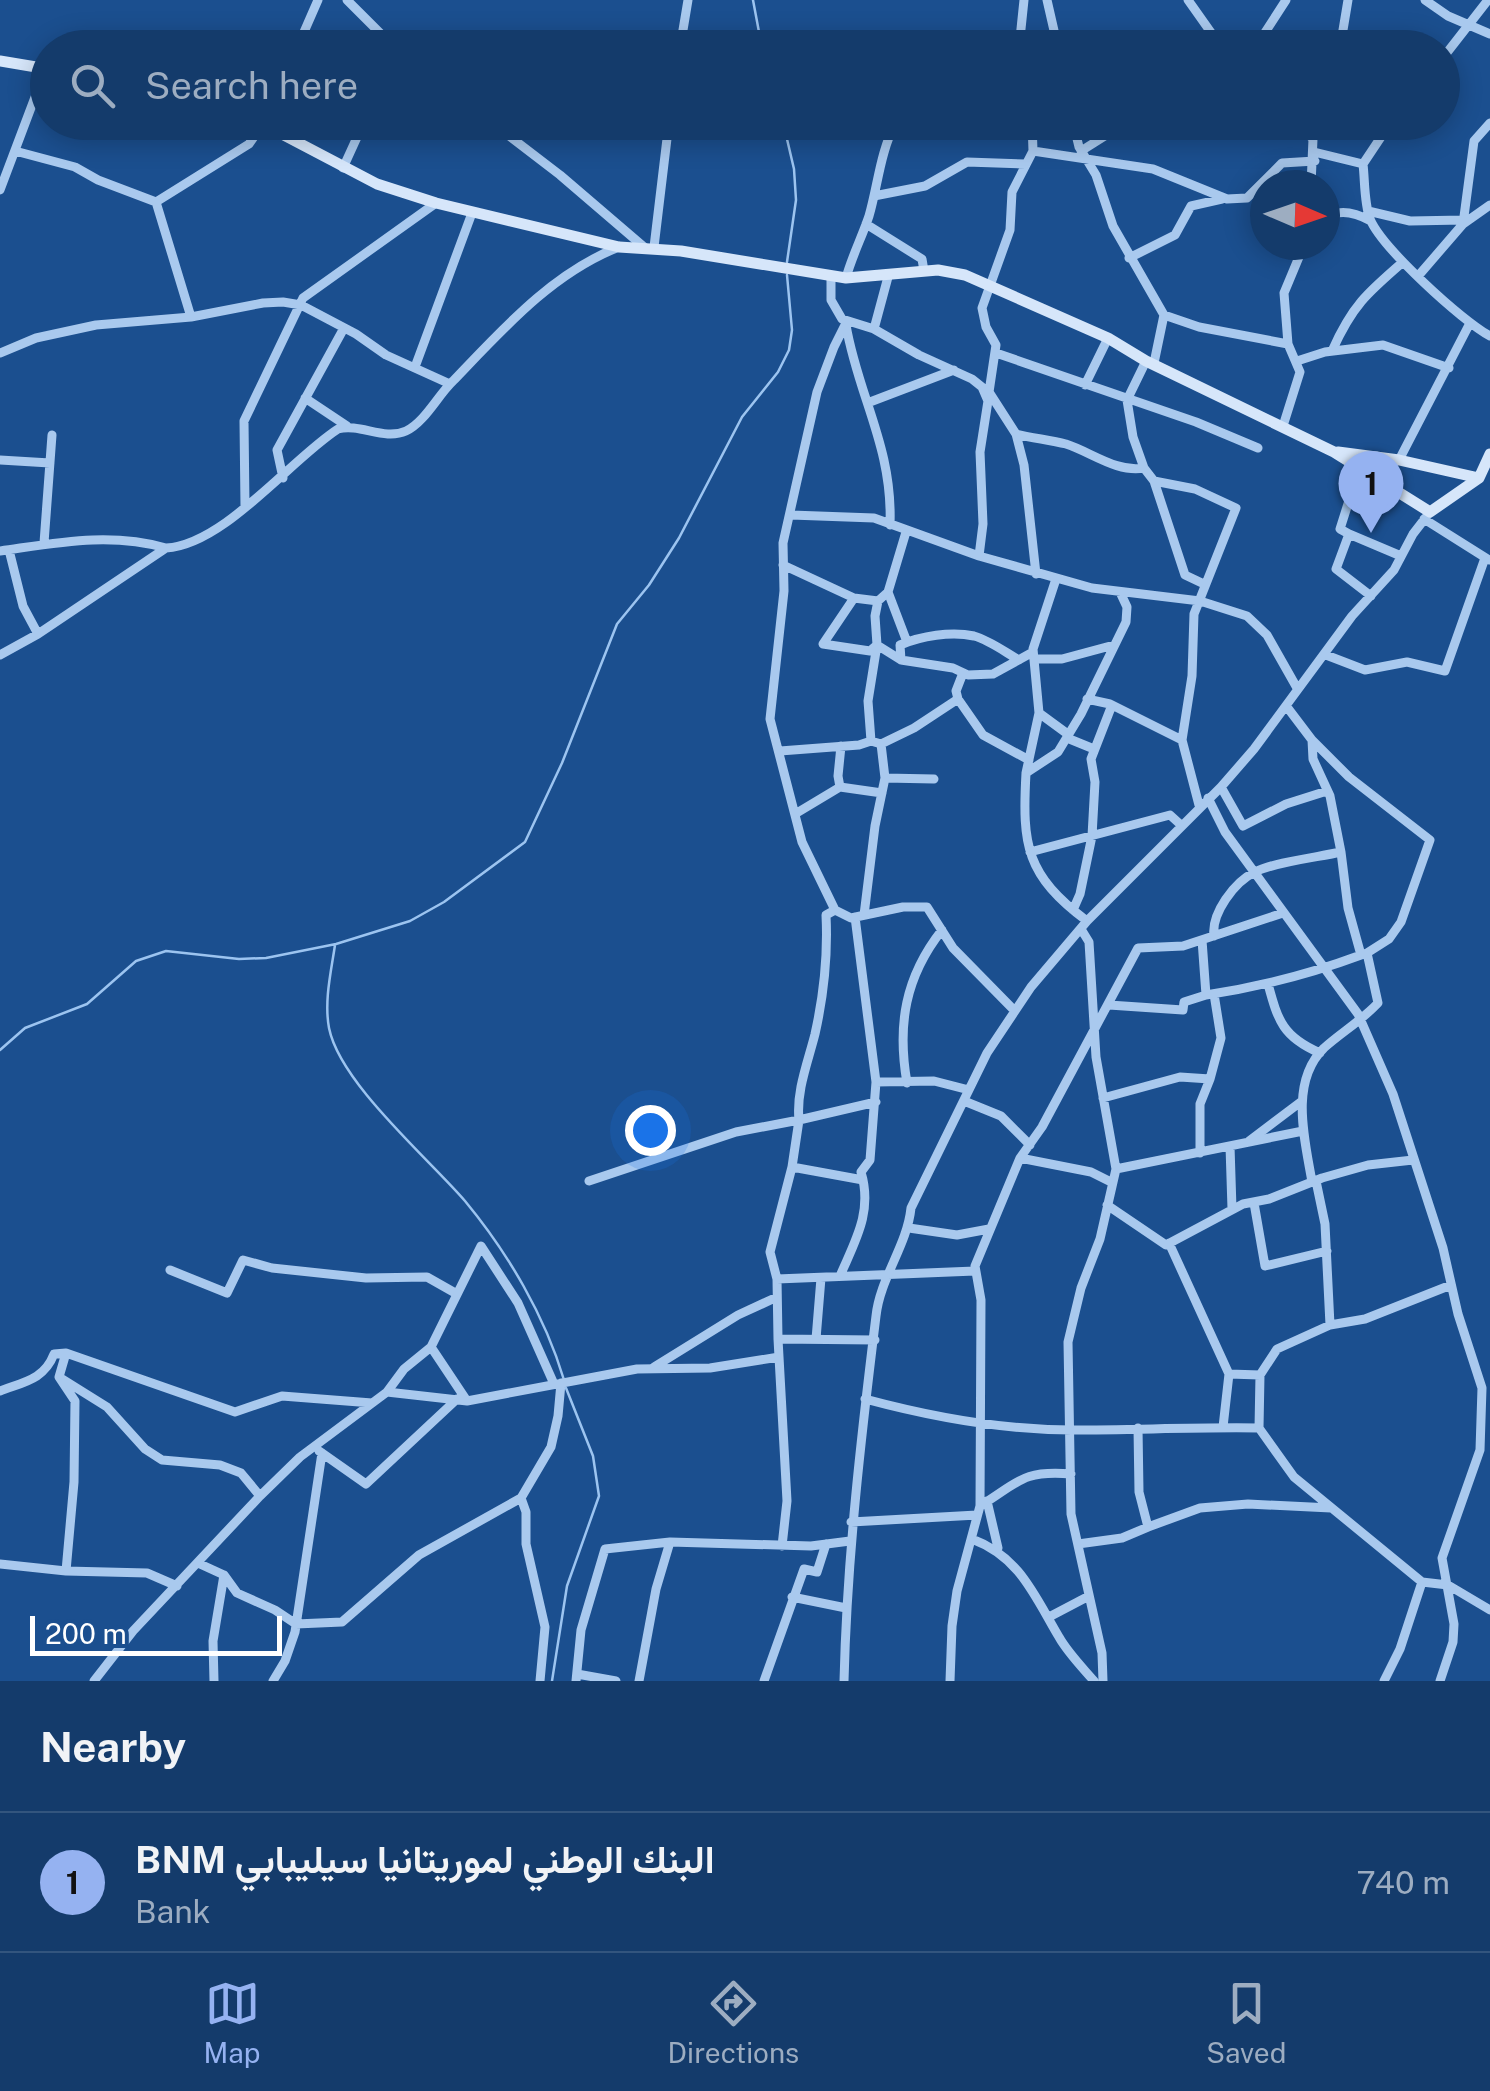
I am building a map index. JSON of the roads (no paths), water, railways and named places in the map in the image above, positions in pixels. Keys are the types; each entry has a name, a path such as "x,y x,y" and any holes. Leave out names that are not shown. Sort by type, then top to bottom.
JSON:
{"street":[{"path":"305,30 318,0"},
{"path":"347,0 377,30"},
{"path":"683,30 688,0"},
{"path":"1021,30 1024,0"},
{"path":"1047,0 1054,30"},
{"path":"1188,0 1209,30"},
{"path":"1267,30 1286,0"},
{"path":"1343,30 1348,0"},
{"path":"1425,0 1470,27 1490,34"},
{"path":"1460,38 1488,0"},
{"path":"0,61 30,66"},
{"path":"0,190 30,111"},
{"path":"1463,222 1474,141 1490,123"},
{"path":"156,202 252,140"},
{"path":"294,140 378,184 436,203 619,247 649,247 846,278 951,270 1108,338 1334,452 1487,560 1445,671 1407,662 1365,670 1326,655"},
{"path":"343,168 356,140"},
{"path":"515,140 649,247"},
{"path":"649,247 666,140"},
{"path":"846,278 889,140"},
{"path":"978,556 983,524 980,452 996,353 982,308 1010,230 1012,192 1032,151 1032,140"},
{"path":"1079,140 1129,258 1164,315 1199,327 1288,344"},
{"path":"1084,155 1104,140"},
{"path":"1313,140 1313,170"},
{"path":"1379,140 1363,164 1370,216 1403,262 1470,323 1490,336"},
{"path":"15,151 76,167 98,180 156,202"},
{"path":"1032,151 1084,155 1153,169 1227,198"},
{"path":"1129,258 1175,236 1192,206 1247,198 1282,163 1314,156 1363,164"},
{"path":"874,196 925,186 966,162 1026,164"},
{"path":"156,202 191,317"},
{"path":"245,506 244,420 303,298 436,203"},
{"path":"1419,275 1463,222 1490,204"},
{"path":"415,367 472,212"},
{"path":"1340,213 1463,222"},
{"path":"866,224 922,259 924,272"},
{"path":"305,398 347,426 403,432 414,426 450,384 542,294 594,257 619,247"},
{"path":"1283,426 1300,372 1288,344 1284,293 1298,260"},
{"path":"1332,351 1348,315 1403,262"},
{"path":"831,276 837,316 846,323 874,329 972,379 1016,434 1024,466 1036,574"},
{"path":"874,329 888,276"},
{"path":"0,354 36,338 96,325 191,317 263,303 301,305 386,355 450,384"},
{"path":"1164,315 1150,362 1128,400 1133,436 1144,468 1154,481 1185,575 1204,584"},
{"path":"846,323 853,364 870,402 885,458 890,524"},
{"path":"835,910 802,842 770,718 784,591 782,542 815,402 825,368 846,323"},
{"path":"1399,460 1470,323"},
{"path":"283,478 277,450 344,328"},
{"path":"1085,385 1108,338"},
{"path":"1297,361 1382,344 1448,368"},
{"path":"996,353 1258,448"},
{"path":"870,402 954,370"},
{"path":"972,379 990,378"},
{"path":"38,634 23,606 5,551 44,542 114,538 166,548 185,547 283,478 328,435 347,426"},
{"path":"1016,434 1066,444 1118,466 1144,468"},
{"path":"44,542 52,435"},
{"path":"1334,452 1399,460 1485,480"},
{"path":"844,1681 851,1522 876,1314 909,1228 911,1208 987,1053 1015,1011 1084,925 1221,786 1288,706 1297,688 1371,596 1427,515 1485,480 1490,454"},
{"path":"0,460 50,463"},
{"path":"1360,468 1340,530 1401,556"},
{"path":"1154,481 1194,490 1236,508 1194,614 1192,676 1182,740 1204,802 1361,1021 1393,1094 1443,1248 1482,1388 1480,1450 1442,1558 1453,1642 1440,1681"},
{"path":"791,515 852,516 890,524 1036,574 1120,592 1200,601 1248,616 1267,635 1297,688"},
{"path":"840,1276 862,1231 860,1172 870,1160 876,1102 859,916 886,778 868,701 877,645 875,616 878,601 888,592 906,532"},
{"path":"1349,534 1336,569 1371,596"},
{"path":"0,655 166,548"},
{"path":"783,566 854,598 878,601"},
{"path":"1056,579 1034,655 1039,712 1026,774 1023,822 1030,852 1058,898 1084,925 1089,942 1094,1028 1116,1169 1101,1237 1081,1288 1068,1342 1071,1514 1102,1653 1103,1681"},
{"path":"888,592 907,642"},
{"path":"1026,774 1058,752 1068,736 1126,622 1127,606 1120,592"},
{"path":"854,598 824,644 870,651 877,645"},
{"path":"901,660 900,646 918,637 976,636 1019,660"},
{"path":"877,645 901,660 963,673 993,674 1034,655 1062,659 1114,645"},
{"path":"963,673 956,691 958,699 983,734 1029,760"},
{"path":"780,752 876,742 914,728 958,699"},
{"path":"1087,699 1112,705 1182,740"},
{"path":"1072,910 1080,894 1092,836 1094,782 1090,759 1112,705"},
{"path":"1109,1005 1183,1010 1184,1002 1268,984 1364,954 1389,940 1401,922 1430,840 1349,778 1312,740 1288,706"},
{"path":"1039,712 1068,736 1094,750"},
{"path":"1312,740 1341,852 1348,908 1378,1002 1361,1021 1320,1053 1306,1081 1302,1102 1303,1132 1327,1251 1330,1325"},
{"path":"840,787 841,746"},
{"path":"886,778 934,779"},
{"path":"1221,786 1244,826 1286,804 1327,791"},
{"path":"795,814 840,787 882,793"},
{"path":"1030,852 1170,815 1181,825"},
{"path":"1214,936 1212,922 1230,894 1254,872 1341,852"},
{"path":"782,1546 787,1502 777,1279 770,1252 792,1167 798,1102 816,1029 828,956 826,914 835,910 859,916 904,907 927,907 962,958 1015,1011"},
{"path":"950,1681 952,1626 981,1508 981,1300 975,1270 1020,1158 1138,948 1167,949 1284,913"},
{"path":"907,1083 903,1010 915,974 942,930"},
{"path":"1200,1153 1200,1104 1220,1038 1202,940"},
{"path":"1268,984 1276,1012 1294,1042 1320,1053"},
{"path":"1103,1098 1180,1077 1210,1078"},
{"path":"876,1082 934,1081 1001,1116 1030,1145"},
{"path":"588,1181 736,1132 876,1102"},
{"path":"1246,1143 1302,1102"},
{"path":"1116,1169 1303,1132"},
{"path":"1230,1146 1232,1209"},
{"path":"1020,1158 1092,1172 1111,1182"},
{"path":"1107,1205 1166,1245 1232,1209 1368,1165 1413,1160"},
{"path":"792,1167 863,1180"},
{"path":"1254,1203 1265,1266 1327,1251"},
{"path":"909,1228 957,1236 989,1230"},
{"path":"1169,1243 1229,1374 1223,1428"},
{"path":"94,1681 133,1631 260,1496 387,1392 404,1368 431,1347 481,1246 518,1303 558,1383 558,1416 551,1447 521,1498 418,1554 342,1622 296,1624 237,1593 224,1575 200,1564"},
{"path":"170,1270 228,1293 243,1260 272,1268 366,1278 428,1277 457,1294"},
{"path":"777,1279 975,1270"},
{"path":"816,1339 821,1278"},
{"path":"1452,1285 1365,1319 1330,1325 1277,1349 1260,1375 1259,1428 1294,1477 1422,1582 1448,1585 1488,1608"},
{"path":"651,1368 776,1296"},
{"path":"778,1339 875,1340"},
{"path":"431,1347 462,1400"},
{"path":"0,1391 35,1380 50,1366 54,1354 66,1352 235,1412 282,1396 372,1403"},
{"path":"66,1352 60,1378 75,1401 74,1482 66,1571"},
{"path":"387,1392 462,1400 651,1368 710,1368 778,1356"},
{"path":"1229,1374 1260,1375"},
{"path":"60,1378 107,1407 144,1448 162,1460 220,1465 241,1474 260,1496"},
{"path":"865,1399 924,1414 1071,1430 1259,1428"},
{"path":"318,1450 366,1484 462,1400"},
{"path":"1138,1428 1139,1492 1148,1527"},
{"path":"273,1681 285,1661 296,1624 318,1450"},
{"path":"851,1522 981,1508 1022,1477 1042,1472 1071,1474"},
{"path":"521,1498 526,1512 526,1544 545,1627 540,1681"},
{"path":"1078,1544 1122,1538 1200,1508 1248,1504 1330,1508"},
{"path":"981,1508 998,1548 1049,1617 1060,1640 1094,1681"},
{"path":"972,1539 998,1548"},
{"path":"616,1681 576,1678 581,1630 604,1549 670,1542 782,1546 850,1541"},
{"path":"639,1681 656,1589 670,1542"},
{"path":"764,1681 804,1569 817,1572 826,1544"},
{"path":"0,1564 147,1573 177,1586"},
{"path":"214,1681 213,1641 224,1575"},
{"path":"1384,1681 1400,1648 1422,1582"},
{"path":"1049,1617 1089,1596"},
{"path":"792,1597 846,1608"}],"waterway":[{"path":"753,0 759,30"},
{"path":"787,140 796,200 787,262"},
{"path":"0,1050 25,1028 87,1004 136,961 166,951 266,958 336,944 410,921 444,902 525,842 562,763 617,624 649,585 679,538 742,417 778,372 789,350 792,330 787,275"},
{"path":"335,945 327,1007 336,1049 367,1096 465,1201 496,1242 536,1309 564,1380"},
{"path":"552,1681 567,1586 599,1496 593,1456 566,1388"}],"place":[{"name":"BNM البنك الوطني لموريتانيا سيليبابي","path":"1371,533"}]}
